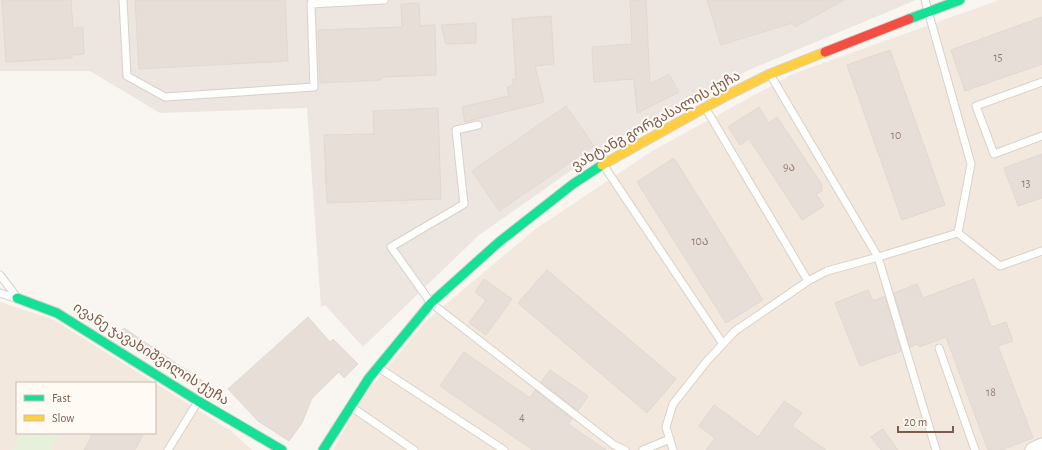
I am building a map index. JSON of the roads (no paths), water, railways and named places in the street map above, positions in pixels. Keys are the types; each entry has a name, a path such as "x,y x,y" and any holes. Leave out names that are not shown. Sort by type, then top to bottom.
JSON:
{"street":[{"name":"ვახტანგ გორგასალის ქუჩა","path":"323,450 369,378 431,303 499,242 573,184 603,164 724,97 770,74 928,11 960,0"},
{"name":"ივანე ჯავახიშვილის ქუჩა","path":"18,298 57,313 198,401 282,450"},
{"path":"1033,450 1042,446"}],"lane":[{"path":"123,0 127,76 165,96 314,87 311,2 384,0"},
{"path":"925,0 971,164 958,233"},
{"path":"770,74 878,257 936,450"},
{"path":"1042,82 976,106 994,154 1042,136"},
{"path":"705,108 808,281"},
{"path":"478,124 456,130 464,204 391,247 431,303 612,447 625,450"},
{"path":"603,164 723,344"},
{"path":"958,233 1000,266 1042,251"},
{"path":"673,450 666,427 673,404 707,362 735,331 808,281 827,271 958,233"},
{"path":"0,275 18,298"},
{"name":"ივანე ჯავახიშვილის ქუჩა","path":"0,293 18,298"},
{"path":"939,348 975,450"},
{"path":"378,367 504,450"},
{"path":"168,450 198,401"},
{"path":"351,406 414,450"},
{"path":"643,450 670,439"}]}
